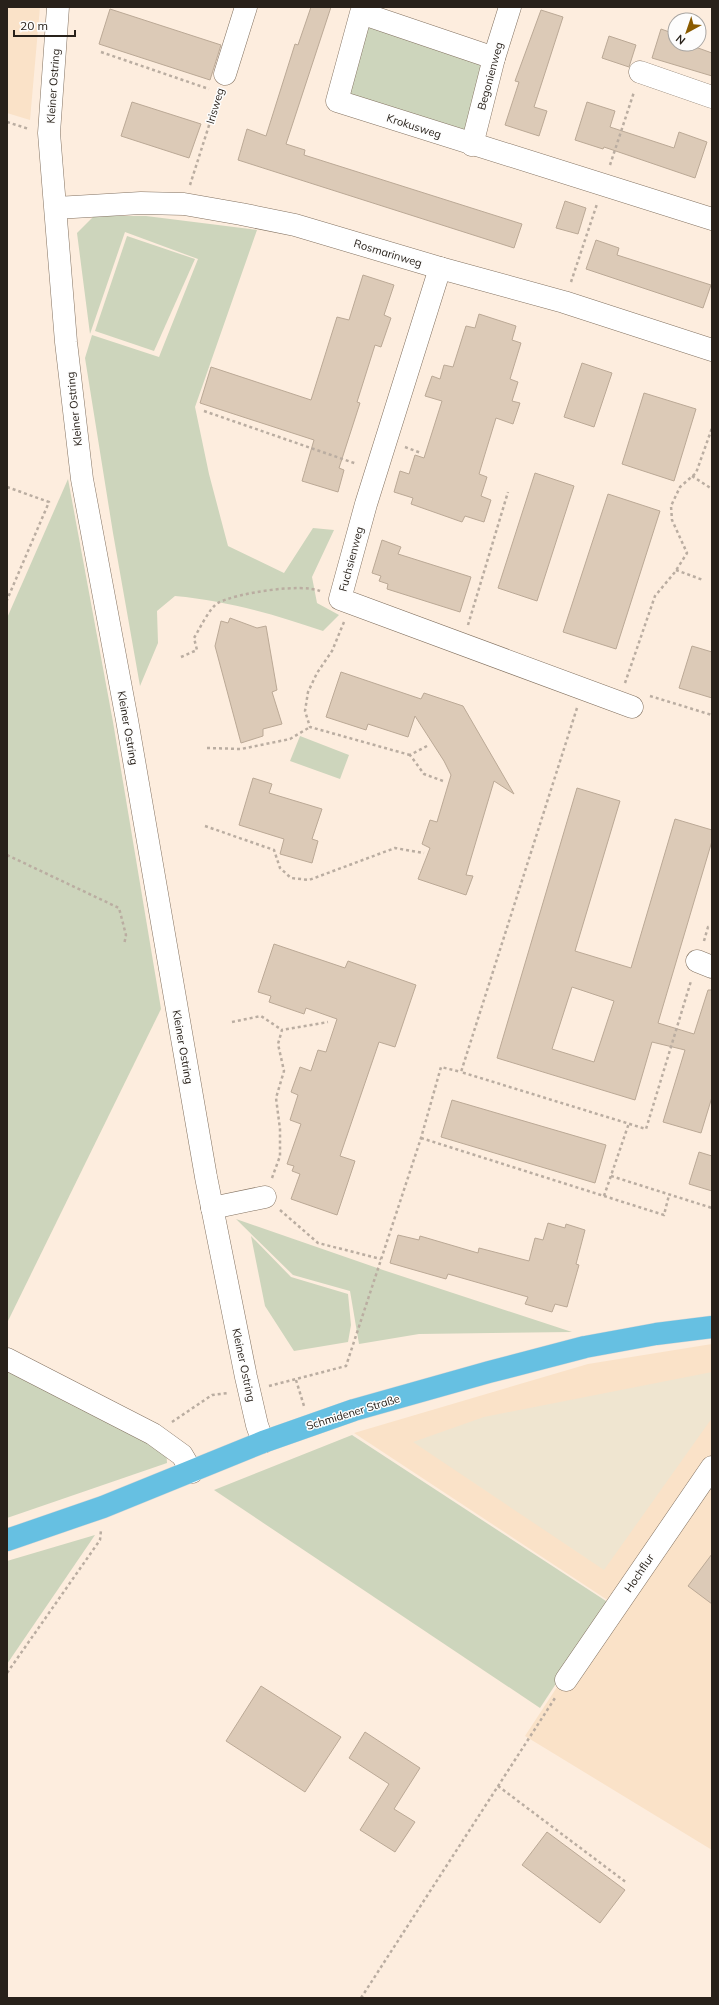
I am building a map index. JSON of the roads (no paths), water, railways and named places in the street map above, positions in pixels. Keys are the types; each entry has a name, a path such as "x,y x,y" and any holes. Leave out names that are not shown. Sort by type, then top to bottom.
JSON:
{"main road":[{"name":"Schmidener Straße","path":"7,1540 103,1507 310,1425 482,1374 585,1347 656,1334 712,1327"}],"street":[{"name":"Kleiner Ostring","path":"58,7 49,133 66,342 82,479 127,720 212,1208 249,1390 264,1442"},
{"name":"Irisweg","path":"222,83 246,7"},
{"name":"Begonienweg","path":"472,145 494,58 510,7"},
{"name":"Krokusweg","path":"494,58 361,13 337,101 712,220"},
{"path":"640,72 712,97"},
{"name":"Rosmarinweg","path":"56,208 141,202 184,204 294,225 440,268 564,302 712,350"},
{"name":"Fuchsienweg","path":"440,268 376,470 344,601 625,705"},
{"path":"212,1208 265,1197"},
{"path":"7,1359 153,1434 182,1455 192,1472"},
{"name":"Hochflur","path":"566,1680 712,1466"}]}
